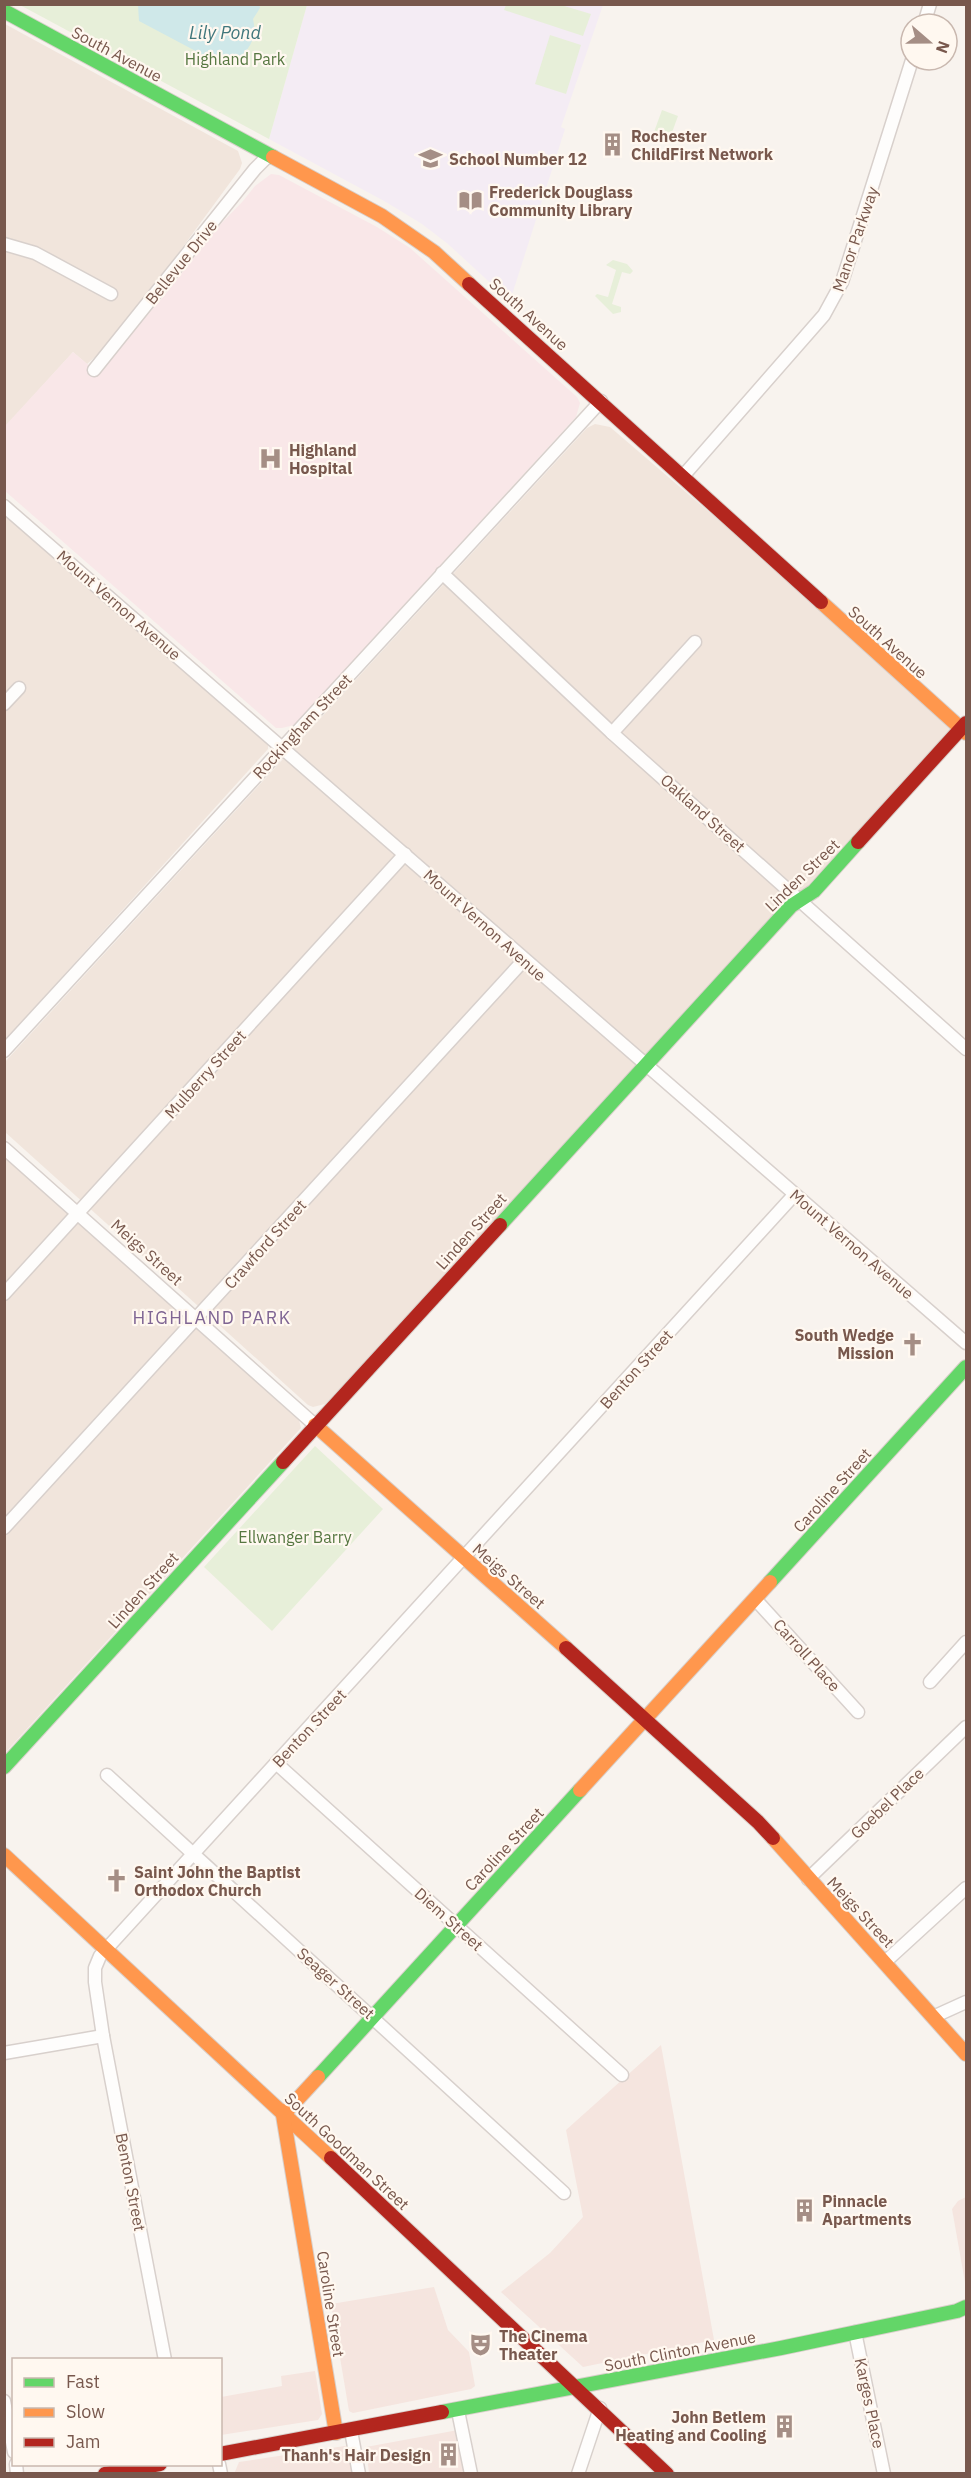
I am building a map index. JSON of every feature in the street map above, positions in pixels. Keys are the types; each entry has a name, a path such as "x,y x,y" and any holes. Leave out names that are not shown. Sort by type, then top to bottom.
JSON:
{"street":[{"name":"South Avenue","path":"4,12 391,221 415,237 965,728"},
{"name":"Manor Parkway","path":"684,476 803,341 834,300 842,282 908,72"},
{"name":"Bellevue Drive","path":"94,370 255,169 269,155"},
{"path":"4,244 35,253 111,294"},
{"name":"Rockingham Street","path":"4,1051 601,401"},
{"name":"Mount Vernon Avenue","path":"4,506 966,1343"},
{"name":"Oakland Street","path":"442,573 612,733 966,1049"},
{"path":"612,733 695,642"},
{"path":"4,704 19,688"},
{"name":"Linden Street","path":"4,1767 791,906 814,891 965,728"},
{"name":"Mulberry Street","path":"4,1294 405,854"},
{"name":"Crawford Street","path":"4,1528 524,960"},
{"name":"Meigs Street","path":"4,1148 646,1719 758,1822 966,2054"},
{"name":"Benton Street","path":"165,2358 103,2036 95,1982 95,1968 100,1956 794,1195"},
{"name":"Caroline Street","path":"336,2433 283,2115 966,1367"},
{"name":"Carroll Place","path":"755,1599 858,1712"},
{"path":"930,1682 966,1642"},
{"name":"Goebel Place","path":"808,1879 966,1727"},
{"name":"Diem Street","path":"276,1763 622,2075"},
{"name":"Seager Street","path":"107,1775 564,2193"},
{"name":"South Goodman Street","path":"4,1855 108,1948 283,2115 600,2408 667,2474"},
{"path":"885,1962 966,1888"},
{"path":"933,2017 966,2002"},
{"path":"4,2053 103,2036"},
{"name":"South Clinton Avenue","path":"222,2454 458,2411 855,2332 957,2311 966,2307"},
{"name":"Karges Place","path":"855,2332 885,2474"},
{"path":"4,2401 12,2442"},
{"path":"578,2474 600,2408"},
{"path":"458,2411 471,2474"},
{"path":"351,2431 359,2474"},
{"path":"105,2474 149,2466"}],"shaded area":[{"name":"School Number 12","path":"307,5 603,5 561,127 565,129 510,301 448,244 422,224 269,139"},
{"path":"5,24 238,151 242,163 240,169 132,316 106,347 87,364 73,352 5,427"},
{"name":"Highland Hospital","path":"271,174 279,175 377,227 410,248 577,397 580,403 576,417 294,725 282,728 276,728 5,491 4,427 73,352 97,372 164,296 214,231 255,186"},
{"path":"595,424 610,427 962,729 325,1404 313,1407 308,1405 5,1132 4,1063 587,428"},
{"path":"5,512 268,743 268,749 5,1040"},
{"path":"5,1155 299,1420 301,1428 5,1753"},
{"path":"661,2045 714,2340 583,2367 501,2292 550,2253 583,2217 566,2130"},
{"path":"966,2197 966,2288 952,2209 958,2201"},
{"path":"434,2287 448,2330 469,2352 475,2386 471,2389 353,2413 349,2411 331,2304"},
{"path":"315,2371 322,2414 318,2420 222,2435 222,2397 282,2386 281,2376"},
{"path":"458,2430 467,2471 450,2474 369,2473 366,2447"},
{"path":"351,2445 359,2473 234,2474 239,2462"}],"green space":[{"name":"Highland Park","path":"20,5 307,5 269,139"},
{"path":"506,5 561,5 591,14 583,36 504,10"},
{"path":"550,35 581,45 566,94 535,84"},
{"path":"662,110 678,116 670,138 654,132"},
{"path":"613,260 627,264 633,271 630,274 622,272 612,304 621,307 621,312 613,314 595,296 597,294 608,297 616,270 606,265"},
{"name":"Ellwanger Barry","path":"315,1446 383,1509 272,1631 204,1567"}],"water":[{"name":"Lily Pond","path":"259,4 260,8 253,19 253,40 241,55 229,64 207,57 139,21 138,5"}],"traffic: fast":[{"path":"4,11 273,157"},
{"path":"500,1225 791,906 814,891 858,842"},
{"path":"770,1582 966,1367"},
{"path":"4,1767 283,1462"},
{"path":"318,2077 580,1790"},
{"path":"442,2412 781,2348 957,2311 966,2307"}],"traffic: slow":[{"path":"273,157 382,216 434,252 469,284"},
{"path":"821,602 966,733"},
{"path":"315,1425 566,1648"},
{"path":"580,1790 770,1582"},
{"path":"773,1838 966,2054"},
{"path":"4,1855 331,2158"},
{"path":"318,2077 283,2115 336,2433"}],"traffic: jam":[{"path":"469,284 821,602"},
{"path":"858,842 966,723"},
{"path":"283,1462 500,1225"},
{"path":"566,1648 773,1838"},
{"path":"331,2158 667,2474"},
{"path":"222,2454 442,2412"},
{"path":"105,2474 149,2466"}],"place":[{"name":"Rochester ChildFirst Network","path":"613,145"},
{"name":"School Number 12","path":"431,159"},
{"name":"Frederick Douglass Community Library","path":"471,201"},
{"name":"Highland Hospital","path":"271,459"},
{"name":"South Wedge Mission","path":"912,1344"},
{"name":"Saint John the Baptist Orthodox Church","path":"116,1881"},
{"name":"Pinnacle Apartments","path":"804,2210"},
{"name":"The Cinema Theater","path":"481,2345"},
{"name":"John Betlem Heating and Cooling","path":"784,2426"},
{"name":"Thanh's Hair Design","path":"449,2455"}],"district":[{"name":"HIGHLAND PARK","path":"212,1318"}]}
